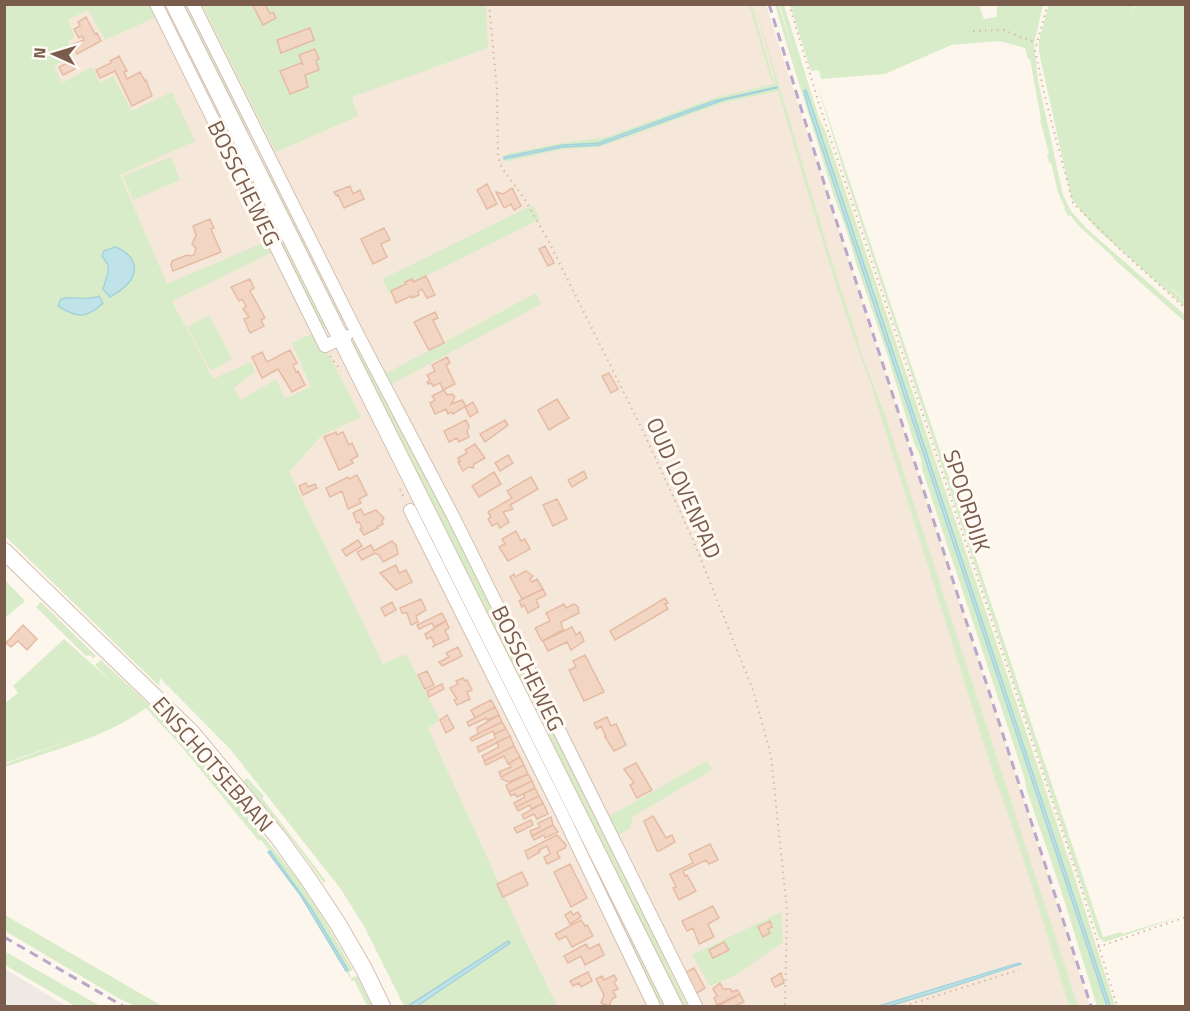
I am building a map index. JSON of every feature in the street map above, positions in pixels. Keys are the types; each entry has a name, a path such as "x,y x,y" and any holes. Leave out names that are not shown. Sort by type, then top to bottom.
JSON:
{"main road":[{"name":"BOSSCHEWEG","path":"174,4 341,339 468,610 674,1006"},
{"name":"ENSCHOTSEBAAN","path":"4,551 192,733 278,837 309,880 359,960 382,1006"}],"street":[{"name":"BOSSCHEWEG","path":"156,4 325,346 341,339"},
{"name":"BOSSCHEWEG","path":"193,4 356,331 453,516 696,1006"},
{"path":"341,339 356,331"},
{"name":"BOSSCHEWEG","path":"410,510 468,610 654,1006"}],"path":[{"name":"OUD LOVENPAD","path":"489,4 497,90 498,156 502,168 524,198 549,242 642,429 694,542 753,690 771,756 786,900 785,1006"},
{"name":"SPOORDIJK","path":"789,4 820,107 1076,873 1118,1006"},
{"path":"1048,4 1035,50 1045,98 1073,203 1185,309"},
{"path":"973,31 1003,30 1037,43"},
{"path":"1098,947 1185,918"},
{"path":"904,1006 1019,970"}],"shaded area":[{"path":"20,5 766,5 1090,1006 505,1006"},
{"path":"5,969 66,1006 5,1006"}],"green space":[{"path":"5,5 150,5 156,17 105,40 88,10 68,20 75,37 68,41 74,55 54,66 62,83 92,67 100,83 113,76 132,111 172,92 195,141 120,175 167,284 267,241 273,252 172,301 213,379 251,362 255,372 234,388 241,400 276,379 285,398 311,387 292,343 313,333 327,351 361,417 321,436 289,472 383,664 406,654 440,720 428,728 557,1006 417,1006 510,944 508,941 408,1006 404,1006 364,926 340,888 230,749 160,678 159,686 5,536","holes":["123,250 132,260 128,284 110,297 104,286 108,274 106,263"]},
{"path":"181,5 188,5 256,135 252,137 236,115"},
{"path":"202,5 486,5 488,48 352,97 358,116 276,152"},
{"path":"749,5 752,5 773,79 775,78 755,5 860,350 884,412 1078,1006 1069,1006 870,382 833,274 778,91 722,103 600,147 564,149 505,162 503,156 562,143 607,137 714,98 776,83 771,80","holes":["777,88 723,100 599,145 563,147 505,159 504,157 563,145 598,143 714,101 758,90"]},
{"path":"775,5 779,5 798,69 780,5 784,5 819,118 825,130 1074,875 1115,1006 1110,1006 1096,963 1093,965 1107,1006 1097,1006 1024,776 922,469 921,458 914,443 829,181","holes":["805,90 1049,820 1093,960"]},
{"path":"790,5 979,5 984,19 997,17 997,5 1043,5 1034,44 1038,80 1063,195 1071,211 1086,228 1185,315 1185,322 1114,259 1070,215 1069,217 1064,209 1051,163 1049,163 1030,59 1028,59 1025,48 999,41 951,45 885,74 821,79 819,70 811,71"},
{"path":"1049,5 1135,5 1131,14 1136,5 1185,5 1185,301 1158,277 1185,302 1185,307 1098,230 1071,197 1039,52 1039,40"},
{"path":"815,78 1103,937 1121,932 1122,934 1185,915 1105,942 1099,938 844,172"},
{"path":"171,157 180,180 133,200 123,176"},
{"path":"271,165 345,319 339,322 274,192 265,167"},
{"path":"245,172 265,199 328,327 323,330"},
{"path":"533,205 540,219 390,294 382,279"},
{"path":"536,293 541,304 390,385 385,374"},
{"path":"209,315 232,359 211,371 187,327"},
{"path":"354,340 394,410 495,611 485,615 351,342"},
{"path":"5,580 25,601 4,618"},
{"path":"41,602 96,656 93,658 90,655 86,656 36,607"},
{"path":"496,614 548,719 539,723 487,618"},
{"path":"476,623 667,1006 658,1006 472,625"},
{"path":"64,639 113,683 95,665 101,660 183,736 296,877 353,970 349,972 351,978 357,976 372,1006 367,1006 354,980 352,981 346,971 348,969 328,936 273,855 146,708 96,735 5,767 5,764 88,734 5,763 5,703 18,693 13,686"},
{"path":"549,722 687,1006 680,1006 541,726"},
{"path":"707,761 712,770 632,817 631,828 615,837 606,818"},
{"path":"247,778 264,796 262,798 326,881 324,883 286,832 243,781"},
{"path":"781,912 783,942 736,975 710,986 692,955"},
{"path":"5,915 162,1006 135,1006 120,999 5,931"},
{"path":"4,951 100,1006 75,1006 5,965"}],"water":[{"path":"777,87 723,100 599,145 563,147 504,159 504,157 563,145 598,143 714,101"},
{"path":"806,90 1110,1006 1107,1006 808,106 804,91"},
{"path":"115,247 124,251 131,258 134,271 126,286 110,297 103,289 108,265 102,256 104,251"},
{"path":"99,296 103,303 87,314 76,315 58,306 61,299"},
{"path":"270,851 311,908 348,970 346,971 301,896 268,852"},
{"path":"508,941 510,943 417,1006 408,1006"},
{"path":"1021,964 936,992 889,1006 879,1006"}],"building":[{"path":"252,4 265,4 270,14 273,12 276,18 263,25"},
{"path":"86,17 101,41 77,54 72,45 84,40 82,36 79,38 74,29 80,26 78,22"},
{"path":"310,28 314,40 281,53 277,40"},
{"path":"315,49 319,59 316,60 319,70 305,75 308,87 290,94 280,71 301,63 303,65 299,55"},
{"path":"119,56 127,71 124,72 127,79 140,72 152,96 132,106 115,71 100,78 96,70 111,63 110,61"},
{"path":"71,61 75,69 63,75 59,67"},
{"path":"487,184 497,204 487,209 477,190"},
{"path":"350,186 353,194 360,190 364,199 344,208 338,195 334,192"},
{"path":"512,188 521,206 514,210 511,204 504,208 496,192 503,194"},
{"path":"210,219 214,228 211,229 221,252 173,271 172,261 187,255 194,255 196,248 192,244 196,235 193,226"},
{"path":"384,228 390,240 381,244 387,257 373,264 361,239"},
{"path":"545,246 554,263 548,266 539,249"},
{"path":"426,276 435,295 427,298 422,289 418,292 419,295 396,303 391,291 412,279 413,282"},
{"path":"250,279 254,288 250,291 265,318 261,320 264,326 250,333 244,319 249,317 243,309 246,306 242,299 239,301 231,287"},
{"path":"435,312 438,318 433,320 444,343 429,350 414,322"},
{"path":"290,350 297,363 293,365 296,372 298,371 305,385 292,392 278,369 262,378 252,357 262,352 267,362"},
{"path":"447,357 450,363 446,365 455,384 443,390 440,383 433,386 431,383 428,384 430,380 427,375 435,371 432,365"},
{"path":"609,373 618,389 611,393 602,376"},
{"path":"444,390 447,395 452,394 455,397 451,404 462,400 466,406 453,414 452,412 448,414 446,409 435,414 430,403 435,400 432,396"},
{"path":"557,399 569,418 549,430 538,410"},
{"path":"473,402 478,412 470,417 465,407"},
{"path":"466,420 469,426 467,432 469,437 459,442 457,438 449,442 444,431"},
{"path":"505,420 508,425 485,442 480,434"},
{"path":"336,432 337,435 343,432 349,445 352,443 358,456 351,460 353,463 339,470 324,437"},
{"path":"475,444 485,458 474,464 473,468 469,467 463,471 458,458 467,453 465,450"},
{"path":"508,455 513,463 500,471 495,463"},
{"path":"584,471 587,478 572,487 568,480"},
{"path":"494,472 501,484 479,497 472,486"},
{"path":"357,475 367,495 359,499 361,503 348,509 342,491 330,497 326,488"},
{"path":"531,477 538,489 510,505 513,509 503,512 509,522 500,528 497,523 492,526 488,519 491,517 488,512 512,498 507,491"},
{"path":"306,483 308,487 315,484 317,488 303,495 299,486"},
{"path":"557,499 567,519 553,526 543,505"},
{"path":"361,509 364,515 376,510 384,518 383,524 364,535 353,513"},
{"path":"516,531 521,541 525,539 530,549 508,561 499,547 505,544 502,539"},
{"path":"358,540 362,546 346,556 342,550"},
{"path":"392,541 396,545 398,554 383,562 375,553 362,560 357,552 371,545 374,551"},
{"path":"396,565 399,573 406,570 412,582 396,590 380,573"},
{"path":"526,571 533,576 530,579 532,582 537,579 543,589 522,599 510,577"},
{"path":"543,589 546,595 536,600 539,607 528,613 519,601"},
{"path":"665,598 668,609 615,640 610,631"},
{"path":"421,599 426,610 416,616 418,622 411,625 407,613 402,613 400,608"},
{"path":"392,602 396,610 385,616 381,608"},
{"path":"564,604 566,608 574,604 578,607 579,613 561,622 563,630 542,641 535,628 550,621 546,613"},
{"path":"442,613 446,621 434,627 432,623 419,629 417,625"},
{"path":"446,621 449,628 445,630 449,639 432,647 435,645 431,637 427,639 425,634"},
{"path":"23,625 37,639 27,650 18,641 11,647 6,643"},
{"path":"572,627 576,635 580,632 584,641 571,650 567,642 548,651 543,641"},
{"path":"458,647 462,656 442,666 439,662 449,657 446,653"},
{"path":"585,655 604,692 584,701 569,670 576,667 573,661"},
{"path":"427,671 434,685 425,689 418,675"},
{"path":"463,678 467,680 472,690 467,692 470,699 457,705 454,700 457,699 450,688 458,684 456,681"},
{"path":"442,684 444,689 429,697 427,691"},
{"path":"491,700 495,707 475,718 471,710"},
{"path":"495,707 499,715 469,726 467,722"},
{"path":"447,715 454,728 446,733 440,720"},
{"path":"499,715 502,722 478,734 477,728"},
{"path":"607,717 611,726 616,724 626,745 614,751 601,726 597,729 594,723"},
{"path":"502,722 506,729 494,734 493,731 472,741 470,738"},
{"path":"506,729 510,736 479,752 477,747 496,738 494,734"},
{"path":"510,736 514,746 485,761 482,756 499,747 497,742"},
{"path":"514,746 520,757 508,764 504,756 486,765 484,761"},
{"path":"520,757 524,765 501,777 499,772 511,767 509,763"},
{"path":"636,763 652,790 637,798 630,785 634,783 624,769"},
{"path":"524,765 528,774 508,782 502,779 501,777"},
{"path":"528,774 532,781 509,792 506,785"},
{"path":"532,781 535,788 517,797 515,794 511,796 509,792"},
{"path":"535,788 539,796 516,807 514,803 525,797 523,794"},
{"path":"539,796 543,803 531,809 530,805 518,811 516,807"},
{"path":"543,803 548,814 537,819 534,814 524,819 522,815"},
{"path":"653,816 666,838 672,835 675,842 659,851 644,821"},
{"path":"551,817 553,825 532,836 530,831 540,827 538,823"},
{"path":"531,820 533,825 517,833 514,828"},
{"path":"553,825 558,832 534,840 532,836"},
{"path":"557,835 566,845 557,852 560,858 547,864 544,857 550,854 547,846 528,859 525,851"},
{"path":"710,844 718,860 709,864 706,860 683,871 696,891 679,900 670,874 693,863 689,854"},
{"path":"570,864 587,898 571,907 554,872"},
{"path":"522,872 528,885 503,897 497,884"},
{"path":"713,906 719,918 708,924 714,937 699,944 693,928 687,931 682,921"},
{"path":"571,911 573,915 578,912 581,917 570,924 565,915"},
{"path":"581,920 593,936 572,947 566,936 559,940 555,934"},
{"path":"770,921 772,927 768,929 770,933 763,937 758,927"},
{"path":"724,942 729,950 713,958 709,950"},
{"path":"586,944 589,949 599,944 604,955 585,965 581,956 568,963 564,956"},
{"path":"694,968 705,988 694,995 683,974"},
{"path":"588,972 592,981 581,987 579,983 573,986 570,981"},
{"path":"781,973 784,983 775,987 771,979"},
{"path":"614,975 617,980 614,982 618,989 613,991 616,997 612,999 609,1006 601,1003 604,995 596,979 602,976 604,980"},
{"path":"720,983 723,989 731,989 732,992 737,990 740,994 717,1005 714,998 717,996 713,989"},
{"path":"740,994 744,1002 734,1006 718,1006"}],"railway":[{"path":"769,4 825,186 1091,1006"},
{"path":"4,937 123,1006"}]}
